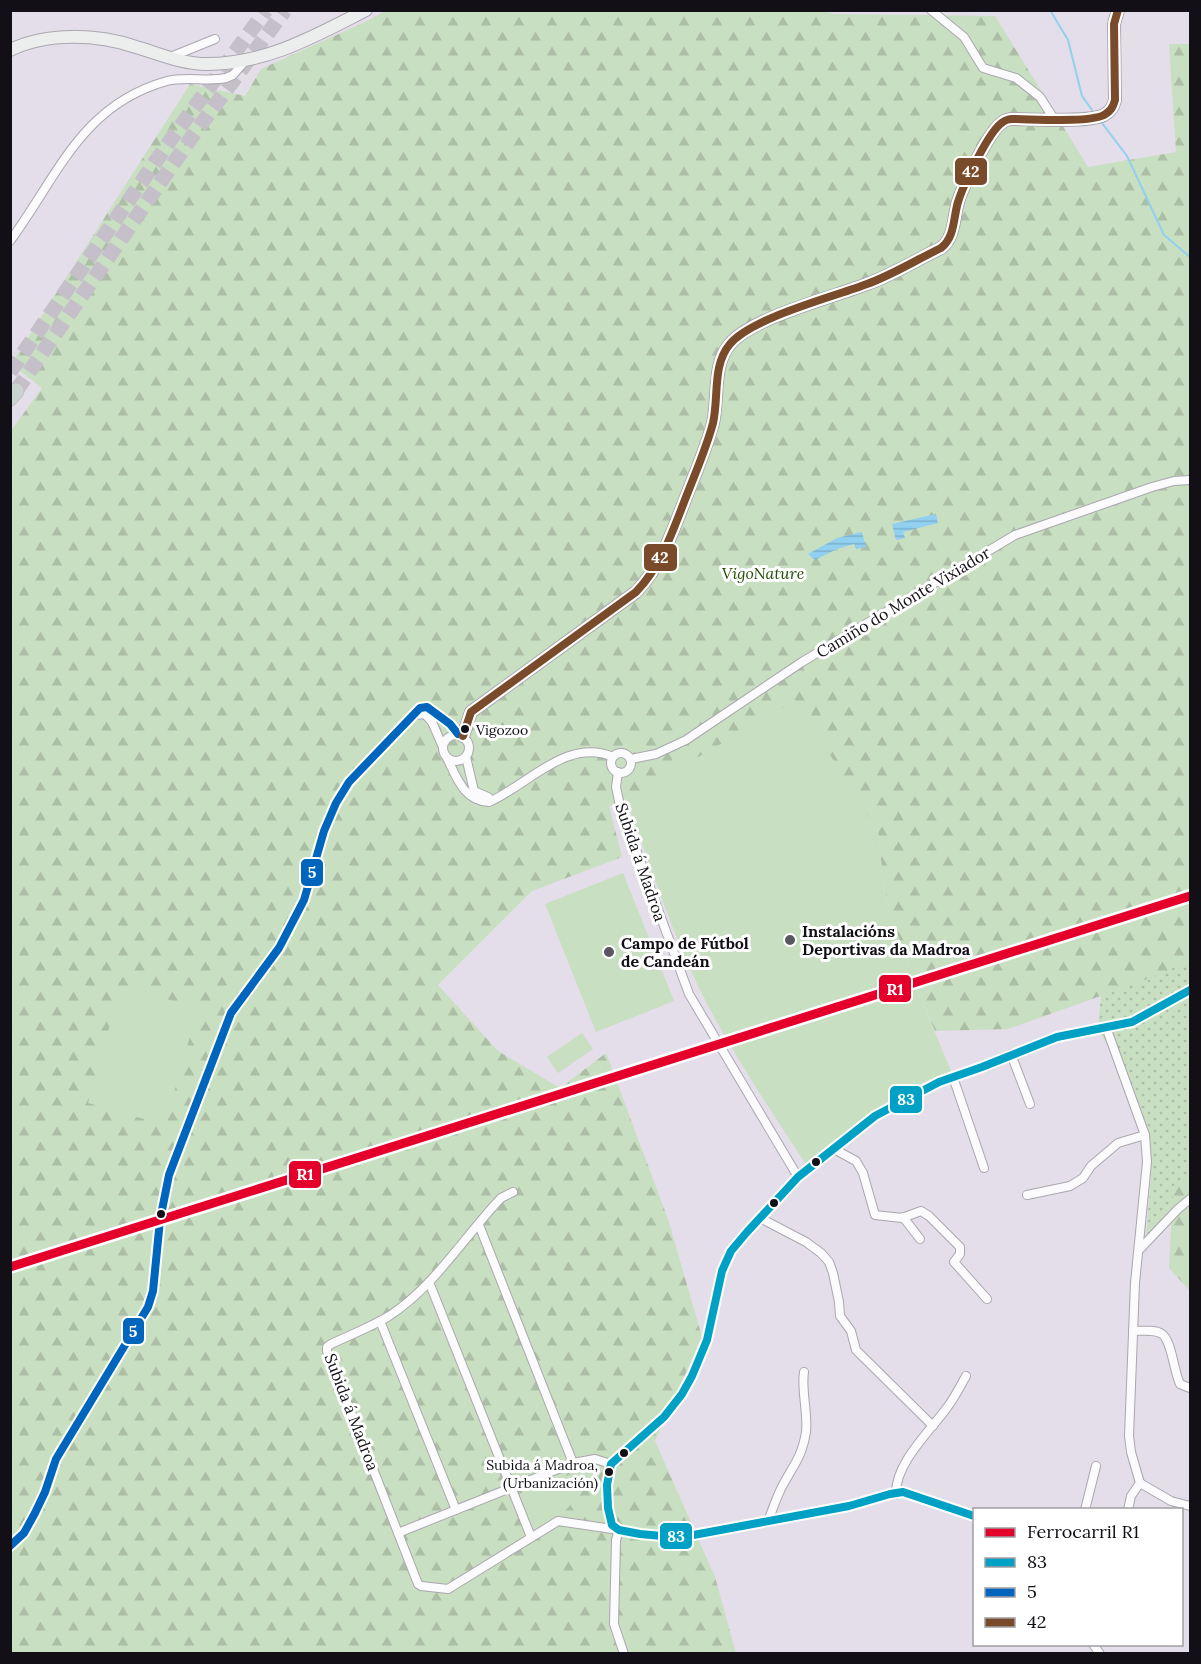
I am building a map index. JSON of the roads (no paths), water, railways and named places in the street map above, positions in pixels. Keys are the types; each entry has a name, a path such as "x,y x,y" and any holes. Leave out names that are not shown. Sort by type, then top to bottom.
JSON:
{"street":[{"path":"10,50 34,42 82,37 112,40 168,58 209,64 246,60 296,46 366,10"},
{"path":"931,10 963,37 983,68 1016,78 1040,98 1054,119"},
{"path":"461,735 471,712 636,592 651,577 667,546 707,444 713,420 720,361 730,343 751,327 813,302 869,284 941,248 949,241 962,192 974,166 998,126 1004,121 1080,119 1103,116 1112,108 1115,100 1114,24 1118,10"},
{"path":"168,58 215,39"},
{"path":"11,239 80,136 112,107 136,92 168,81 226,78 233,75 246,60"},
{"name":"Camiño do Monte Vixiador","path":"631,759 656,754 686,740 802,662 1016,535 1152,487 1174,481 1191,480"},
{"path":"10,1546 24,1533 45,1492 56,1459 148,1307 153,1291 160,1220 169,1175 231,1013 279,948 304,900 324,831 336,803 349,782 420,708 427,707 450,724 468,744 466,757 474,791 481,795 498,798"},
{"path":"412,716 424,714 432,722 442,750 462,789 470,796 482,801 498,798 556,761 573,754 602,752 613,757 623,752 631,759 628,770 618,772"},
{"path":"442,745 449,736 461,735"},
{"path":"447,758 457,761 466,757"},
{"name":"Subida á Madroa","path":"613,757 611,764 618,772 616,787 620,806 689,994 798,1178"},
{"path":"624,1653 614,1624 616,1540 619,1530 612,1525 608,1508 608,1471 611,1464 625,1449 664,1417 682,1394 707,1340 722,1271 731,1251 798,1178 875,1116 939,1082 1057,1037 1132,1022 1191,990"},
{"path":"1106,1028 1144,1135 1147,1162 1135,1283 1129,1436 1131,1452 1140,1483 1171,1501 1191,1506"},
{"path":"1011,1054 1030,1104"},
{"path":"953,1077 984,1168"},
{"path":"1027,1195 1070,1186 1083,1178 1091,1166 1118,1143 1144,1135"},
{"path":"834,1149 856,1161 863,1173 875,1215 903,1217 921,1211 929,1216 960,1247 960,1254 954,1262 987,1299"},
{"name":"Subida á Madroa","path":"513,1192 501,1198 429,1282 408,1302 380,1321 327,1347 421,1587 445,1590 558,1521 662,1536 688,1536 849,1506 903,1492 973,1515"},
{"path":"1139,1251 1178,1209 1191,1199"},
{"path":"903,1217 920,1239"},
{"path":"760,1218 806,1242 829,1262 839,1302 840,1316 851,1331 856,1350 933,1426"},
{"path":"479,1225 573,1463"},
{"path":"429,1282 531,1538"},
{"path":"380,1321 456,1510"},
{"path":"1133,1331 1153,1331 1163,1335 1167,1341 1180,1384 1191,1388"},
{"path":"768,1521 803,1447 807,1411 804,1372"},
{"path":"896,1493 896,1485 904,1464 949,1406 966,1376"},
{"path":"398,1533 573,1463 594,1459 611,1464"},
{"path":"1085,1508 1096,1466"},
{"path":"1128,1508 1131,1496 1140,1483"}],"water":[{"path":"936,514 938,523 903,532 905,538 896,540 892,524"},
{"path":"862,532 866,547 856,549 854,544 837,549 815,560 808,554 837,538"}],"waterway":[{"path":"1050,10 1068,40 1082,96 1092,110"},
{"path":"1102,123 1127,156 1164,235 1190,257"}],"tunnel":[{"path":"10,372 174,135 266,10"},
{"path":"16,391 191,138 285,10"}],"rail line":[{"name":"R1","path":"10,1267 1190,896"}],"place":[{"name":"Vigozoo","path":"465,729"},
{"name":"Instalacións Deportivas da Madroa","path":"790,940"},
{"name":"Campo de Fútbol de Candeán","path":"609,952"},
{"name":"Subida á Madroa, (Urbanización)","path":"609,1472"}],"park label":[{"name":"VigoNature","path":"763,573"}]}
